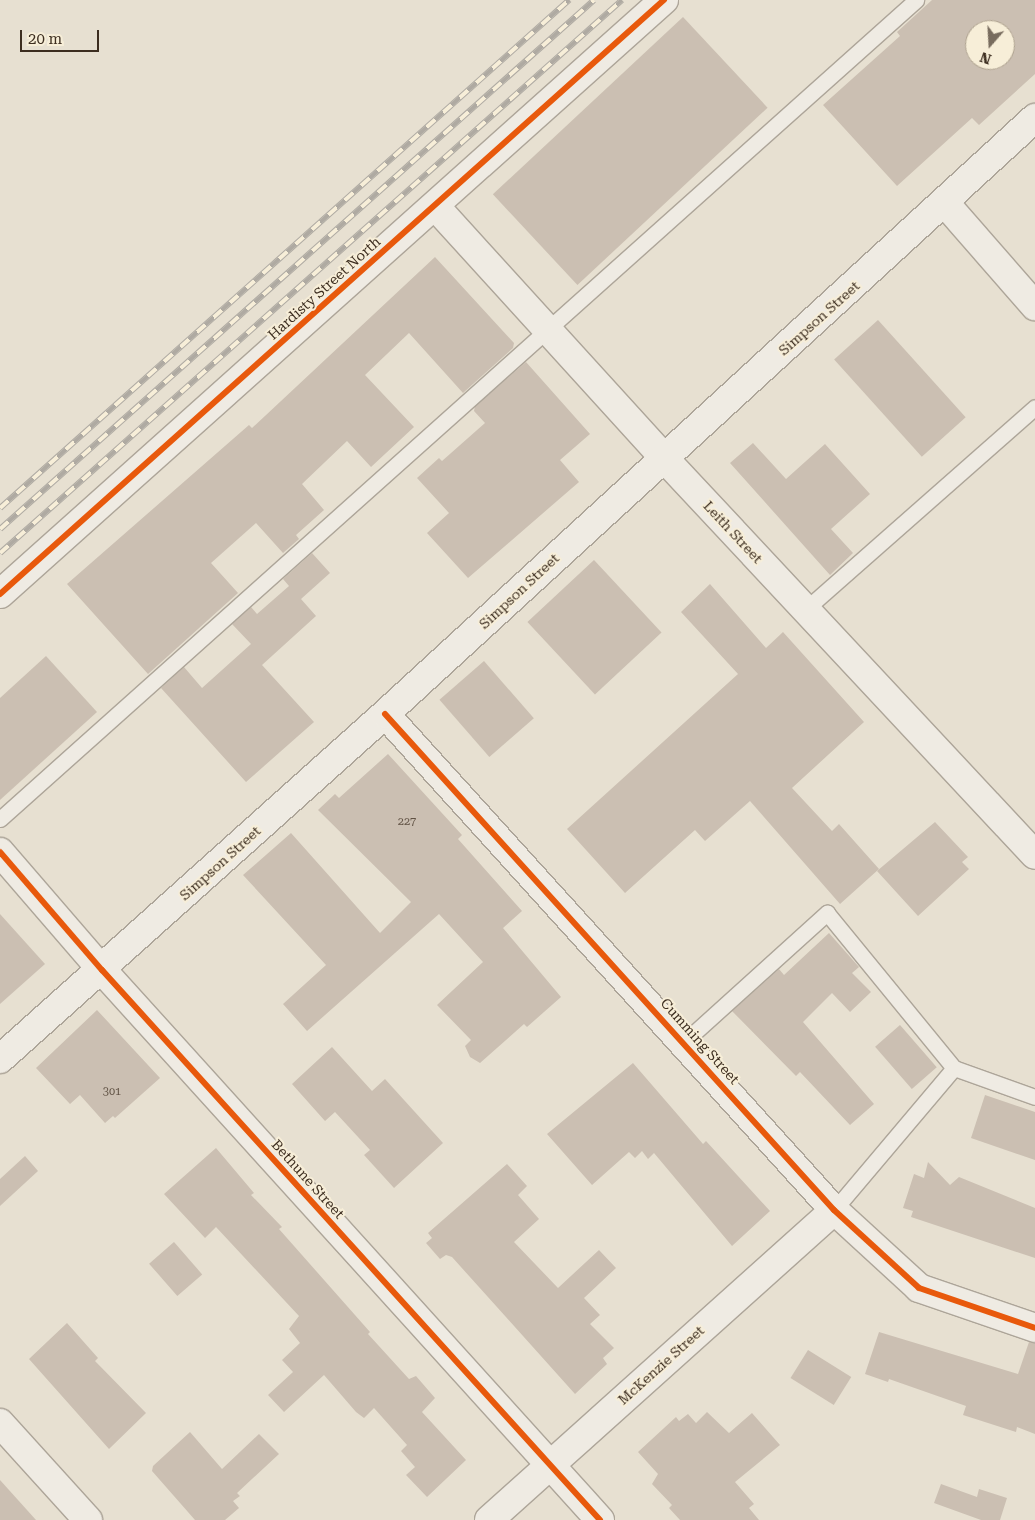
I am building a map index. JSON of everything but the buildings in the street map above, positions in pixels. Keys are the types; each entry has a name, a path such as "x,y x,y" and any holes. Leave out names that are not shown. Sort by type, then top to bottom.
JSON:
{"street":[{"name":"Hardisty Street North","path":"0,594 436,206 664,0"},
{"name":"Simpson Street","path":"0,1060 385,714 945,203 1035,118"},
{"path":"945,203 1035,306"},
{"name":"Leith Street","path":"436,206 664,458 1035,855"},
{"name":"Cumming Street","path":"385,714 684,1042 834,1210 919,1288 1035,1328"},
{"name":"Bethune Street","path":"0,852 102,970 600,1520"},
{"name":"McKenzie Street","path":"489,1520 549,1464 834,1210"},
{"path":"0,1423 88,1520"}],"lane":[{"path":"0,819 546,328 916,0"},
{"path":"806,609 1035,407"},
{"path":"684,1042 827,913 954,1068 1035,1097"},
{"path":"834,1210 954,1068"}],"railway":[{"path":"0,508 569,0"},
{"path":"0,529 594,0"},
{"path":"0,553 622,0"}],"cycle path":[{"path":"0,594 664,0"},
{"path":"385,714 834,1210 919,1288 1035,1328"},
{"path":"0,852 102,970 600,1520"}]}
